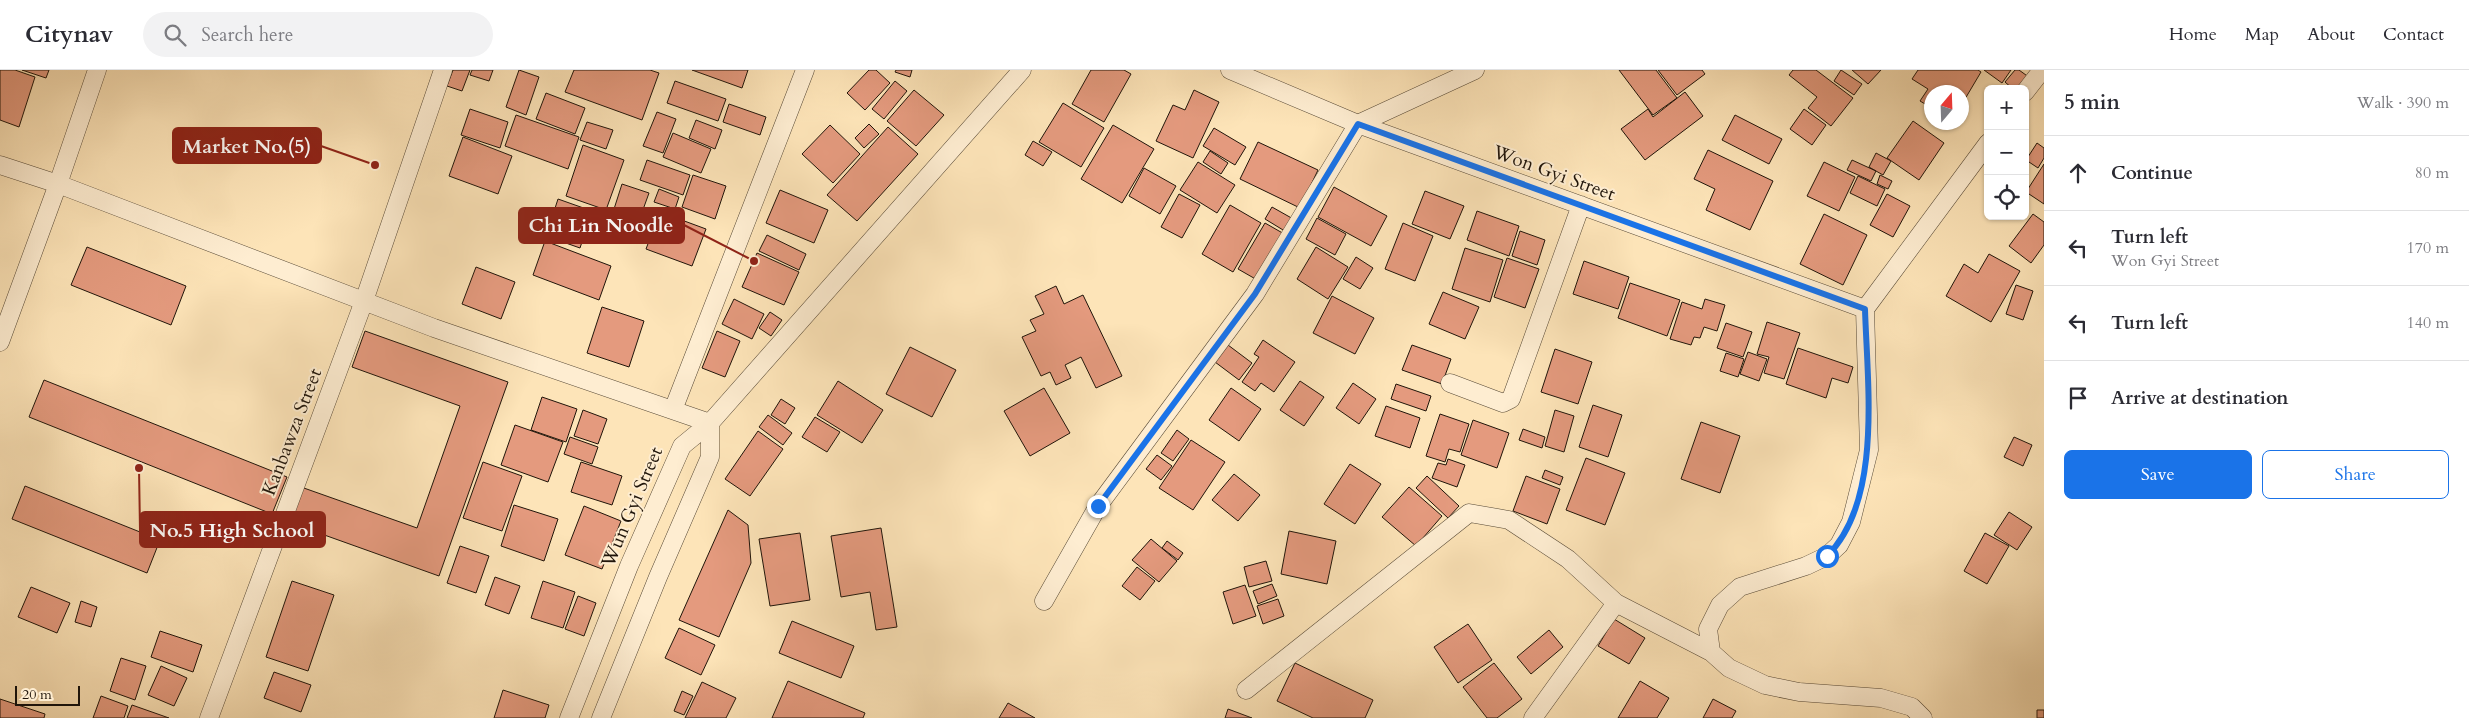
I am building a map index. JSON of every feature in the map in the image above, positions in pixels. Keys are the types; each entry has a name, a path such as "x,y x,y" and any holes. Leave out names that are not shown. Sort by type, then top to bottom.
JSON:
{"street":[{"path":"0,342 58,184 97,70"},
{"name":"Kanbawza Street","path":"209,718 364,301 443,70"},
{"path":"673,410 805,70"},
{"name":"Wun Gyi Street","path":"569,718 629,566 682,446 710,423 1022,70"},
{"name":"Won Gyi Street","path":"1230,70 1358,124 1865,309"},
{"path":"1044,601 1098,506 1255,294 1358,124 1475,70"},
{"path":"2029,87 2042,70"},
{"path":"1711,652 1708,629 1720,605 1740,587 1806,566 1827,556 1839,545 1851,522 1869,450 1865,309 1984,148"},
{"path":"0,165 58,184 434,328 710,423 710,457 658,577 601,718"},
{"path":"1450,383 1503,403 1512,399 1581,205"},
{"path":"1246,690 1469,514 1509,520 1568,559 1616,603 1711,652 1729,668 1765,685 1831,696 1881,698 1912,708 1923,718"},
{"path":"1533,718 1616,603"}],"building":[{"path":"0,70 15,70 35,77 19,127 0,120"},
{"path":"22,70 49,70 46,78"},
{"path":"453,70 470,70 462,91 447,86"},
{"path":"472,70 493,70 489,81 470,75"},
{"path":"519,70 539,77 526,115 506,107"},
{"path":"574,70 650,70 659,73 642,120 565,92"},
{"path":"692,70 748,70 742,88"},
{"path":"869,70 876,70 890,83 865,110 847,93"},
{"path":"896,70 912,70 910,77 895,72"},
{"path":"1091,70 1124,70 1131,74 1104,122 1072,104"},
{"path":"1619,70 1656,70 1677,98 1653,115"},
{"path":"1658,70 1702,70 1705,74 1677,95"},
{"path":"1793,70 1816,70 1853,98 1831,126 1808,108 1817,97 1789,75"},
{"path":"1841,70 1862,84 1854,95 1834,81"},
{"path":"1852,70 1881,70 1868,84"},
{"path":"1918,70 1978,70 1981,72 1969,92 1969,85 1924,86 1912,79"},
{"path":"1984,70 2011,70 2002,83"},
{"path":"2015,70 2019,70 2030,78 2025,85 2008,85 2005,82"},
{"path":"675,81 726,99 718,121 667,103"},
{"path":"895,81 907,91 884,119 872,109"},
{"path":"914,90 944,115 916,146 887,121"},
{"path":"1194,90 1219,102 1193,158 1156,141 1173,105 1185,110"},
{"path":"1685,92 1703,116 1645,160 1621,129 1648,109 1653,117"},
{"path":"546,93 585,108 575,134 536,119"},
{"path":"1924,95 1924,103 1920,101"},
{"path":"1063,103 1104,128 1081,167 1039,142"},
{"path":"729,104 766,117 760,135 723,122"},
{"path":"470,109 508,122 500,148 461,135"},
{"path":"1804,109 1826,125 1812,145 1790,129"},
{"path":"657,112 676,119 663,153 643,146"},
{"path":"516,115 579,137 568,169 505,146"},
{"path":"1735,115 1782,139 1769,164 1722,140"},
{"path":"696,120 722,130 715,149 689,138"},
{"path":"1913,121 1944,143 1919,180 1887,158"},
{"path":"587,122 613,130 606,149 580,140"},
{"path":"869,124 879,134 864,148 855,138"},
{"path":"830,125 860,154 833,183 802,154"},
{"path":"1113,125 1154,149 1122,203 1081,179"},
{"path":"888,127 918,154 857,221 827,195"},
{"path":"1214,128 1246,147 1235,165 1203,146"},
{"path":"673,133 711,149 701,173 663,157"},
{"path":"463,137 512,156 498,194 449,176"},
{"path":"1033,141 1052,152 1043,166 1025,155"},
{"path":"1258,142 1318,170 1300,208 1240,179"},
{"path":"2037,143 2044,148 2044,158 2038,168 2029,162 2029,155"},
{"path":"583,145 624,160 606,210 566,196"},
{"path":"1708,150 1773,181 1750,230 1706,210 1715,189 1694,179"},
{"path":"1210,151 1228,163 1221,174 1203,162"},
{"path":"1876,153 1891,161 1883,175 1869,167"},
{"path":"647,160 690,175 683,195 640,180"},
{"path":"1852,160 1876,171 1871,181 1847,170"},
{"path":"1198,162 1235,185 1217,213 1180,190"},
{"path":"1824,162 1855,177 1839,211 1807,196"},
{"path":"2044,164 2044,204 2029,194 2029,187"},
{"path":"1144,168 1176,186 1160,214 1129,196"},
{"path":"693,175 726,186 715,219 682,207"},
{"path":"1880,175 1892,181 1888,189 1877,184"},
{"path":"1858,176 1885,189 1877,206 1850,193"},
{"path":"622,184 649,193 640,218 614,209"},
{"path":"1334,187 1387,216 1371,246 1318,217"},
{"path":"659,189 679,197 675,209 654,202"},
{"path":"780,190 828,210 814,243 766,223"},
{"path":"1425,191 1464,206 1450,239 1412,224"},
{"path":"1179,194 1200,205 1182,238 1161,227"},
{"path":"1887,194 1910,206 1893,237 1870,225"},
{"path":"558,199 592,211 580,248 546,236"},
{"path":"1230,205 1261,223 1233,272 1202,254"},
{"path":"1272,207 1295,220 1288,233 1265,219"},
{"path":"1477,211 1519,226 1509,256 1467,240"},
{"path":"660,212 706,229 692,266 646,249"},
{"path":"1824,214 1867,235 1843,285 1800,264"},
{"path":"2033,214 2044,222 2044,245 2031,263 2009,246"},
{"path":"1317,218 1346,234 1335,255 1306,239"},
{"path":"1265,223 1286,235 1259,281 1238,269"},
{"path":"1403,223 1433,236 1415,281 1385,269"},
{"path":"1520,231 1545,240 1537,265 1512,256"},
{"path":"767,235 806,254 799,270 759,251"},
{"path":"545,241 611,266 599,300 533,275"},
{"path":"87,247 186,286 171,325 71,285"},
{"path":"1316,247 1348,267 1328,299 1297,279"},
{"path":"1465,248 1503,260 1490,302 1452,289"},
{"path":"757,253 799,272 784,305 742,287"},
{"path":"1989,254 2020,271 1991,322 1946,296 1964,264 1978,273"},
{"path":"1356,257 1373,268 1360,289 1343,279"},
{"path":"1507,258 1539,269 1525,308 1494,297"},
{"path":"1584,261 1629,277 1618,309 1573,294"},
{"path":"476,267 515,282 501,319 462,304"},
{"path":"1630,283 1680,300 1667,336 1618,318"},
{"path":"2016,285 2033,291 2023,320 2006,314"},
{"path":"1056,286 1064,304 1083,295 1122,376 1096,388 1081,357 1065,365 1071,378 1056,385 1050,372 1041,376 1022,337 1036,331 1030,320 1044,314 1035,296"},
{"path":"1443,292 1479,307 1465,339 1429,324"},
{"path":"1332,296 1374,318 1355,354 1313,333"},
{"path":"734,299 764,314 752,339 722,324"},
{"path":"1705,299 1725,305 1717,331 1704,327 1700,338 1694,337 1691,345 1670,339 1682,302 1702,309"},
{"path":"602,307 644,321 629,367 587,353"},
{"path":"770,312 782,320 771,336 759,328"},
{"path":"1767,322 1800,333 1784,379 1764,373 1769,357 1757,354"},
{"path":"1726,323 1752,332 1743,357 1717,348"},
{"path":"365,331 508,382 439,576 288,522 301,487 417,528 460,406 352,367"},
{"path":"717,331 740,341 725,377 702,368"},
{"path":"1263,340 1295,362 1274,392 1261,383 1255,391 1242,382 1259,357 1254,354"},
{"path":"1228,345 1252,363 1239,380 1215,362"},
{"path":"1412,345 1451,359 1442,384 1402,370"},
{"path":"910,347 956,370 932,417 886,394"},
{"path":"1798,348 1853,367 1848,383 1832,378 1826,398 1786,384"},
{"path":"1555,349 1592,362 1578,404 1541,392"},
{"path":"1748,352 1767,359 1759,381 1740,374"},
{"path":"1726,353 1744,359 1738,377 1720,371"},
{"path":"44,380 287,477 272,514 29,417"},
{"path":"838,381 883,410 862,443 817,415"},
{"path":"1300,381 1324,397 1304,426 1280,410"},
{"path":"1353,383 1376,399 1359,424 1336,408"},
{"path":"1396,384 1431,396 1426,411 1391,399"},
{"path":"1044,388 1070,433 1030,456 1004,411"},
{"path":"1231,388 1261,409 1239,441 1209,420"},
{"path":"542,397 577,409 566,442 531,430"},
{"path":"781,399 795,408 785,424 771,415"},
{"path":"1593,405 1622,415 1608,457 1579,447"},
{"path":"1386,406 1420,418 1410,448 1375,436"},
{"path":"583,410 607,419 598,444 574,436"},
{"path":"1555,410 1574,416 1564,452 1545,446"},
{"path":"1440,414 1469,424 1460,452 1449,449 1445,462 1426,456"},
{"path":"768,415 792,433 783,445 759,427"},
{"path":"815,417 840,432 827,452 802,437"},
{"path":"1473,420 1509,433 1497,468 1461,455"},
{"path":"1701,422 1740,436 1720,493 1681,479"},
{"path":"515,425 563,442 548,482 501,465"},
{"path":"1523,429 1545,437 1542,448 1519,440"},
{"path":"1177,430 1189,439 1173,461 1161,453"},
{"path":"758,431 783,449 750,496 725,479"},
{"path":"570,437 598,447 592,464 564,454"},
{"path":"2014,437 2032,445 2023,466 2004,457"},
{"path":"1191,440 1225,462 1193,510 1159,488"},
{"path":"1157,455 1172,466 1161,480 1146,469"},
{"path":"1586,458 1625,473 1605,525 1566,510"},
{"path":"1448,459 1465,465 1457,487 1432,478 1438,463 1446,465"},
{"path":"483,462 522,476 502,531 463,518"},
{"path":"581,462 622,476 612,505 571,492"},
{"path":"1350,464 1381,484 1355,524 1324,504"},
{"path":"1545,470 1563,477 1560,485 1542,478"},
{"path":"1234,474 1260,495 1238,521 1212,500"},
{"path":"1427,476 1459,506 1448,518 1416,488"},
{"path":"1526,476 1560,489 1547,524 1513,511"},
{"path":"25,486 160,540 147,573 12,519"},
{"path":"1409,487 1442,516 1416,546 1382,517"},
{"path":"514,505 558,519 544,561 501,546"},
{"path":"584,506 621,521 602,569 565,555"},
{"path":"728,510 748,525 751,563 719,637 679,620"},
{"path":"2009,512 2032,527 2017,550 1994,535"},
{"path":"881,528 897,627 876,630 870,592 841,597 831,536"},
{"path":"1289,531 1336,541 1327,584 1281,574"},
{"path":"800,533 810,600 770,606 759,539"},
{"path":"1985,533 2009,546 1987,584 1964,571"},
{"path":"1151,539 1177,561 1159,582 1132,560"},
{"path":"1167,541 1183,553 1178,560 1162,548"},
{"path":"460,546 489,556 476,593 447,583"},
{"path":"1266,561 1272,581 1249,587 1244,567"},
{"path":"1137,567 1155,581 1140,600 1122,586"},
{"path":"495,577 520,586 509,614 485,605"},
{"path":"292,581 334,595 308,671 266,657"},
{"path":"543,581 575,592 563,628 531,618"},
{"path":"1272,584 1277,596 1258,604 1253,591"},
{"path":"1245,585 1256,616 1233,624 1223,592"},
{"path":"31,587 70,603 57,633 18,617"},
{"path":"578,596 596,603 584,636 565,629"},
{"path":"1278,599 1284,616 1263,624 1257,606"},
{"path":"81,601 97,607 91,627 75,622"},
{"path":"1614,619 1645,638 1629,664 1598,646"},
{"path":"792,621 854,646 841,678 779,653"},
{"path":"1468,624 1492,660 1458,683 1434,647"},
{"path":"679,628 715,645 701,675 665,658"},
{"path":"1549,630 1563,647 1531,674 1517,657"},
{"path":"160,631 202,645 193,672 151,657"},
{"path":"121,658 146,666 135,700 110,691"},
{"path":"1295,663 1373,700 1365,718 1313,718 1277,701"},
{"path":"1494,663 1522,699 1497,718 1487,718 1463,687"},
{"path":"161,666 187,678 174,706 148,695"},
{"path":"274,672 311,685 301,712 264,698"},
{"path":"788,681 865,713 863,718 772,718"},
{"path":"1640,681 1669,698 1657,718 1618,718"},
{"path":"702,682 736,698 726,718 685,718"},
{"path":"503,690 549,705 545,718 494,718"},
{"path":"682,691 693,696 684,715 674,711"},
{"path":"101,696 128,706 124,718 93,718"},
{"path":"0,699 45,714 44,718 0,718"},
{"path":"1713,699 1736,711 1732,718 1703,718"},
{"path":"1008,703 1035,718 999,718"},
{"path":"132,705 169,718 127,718"},
{"path":"1228,709 1252,718 1225,718"},
{"path":"2037,710 2044,710 2044,718 2037,718"}],"place":[{"name":"Market No.(5)","path":"375,165"},
{"name":"Chi Lin Noodle","path":"754,261"},
{"name":"No.5 High School","path":"139,468"}],"route":[{"path":"1098,506 1199,373 1255,294 1358,124 1865,309 1869,450 1851,522 1839,545 1827,556"}]}
